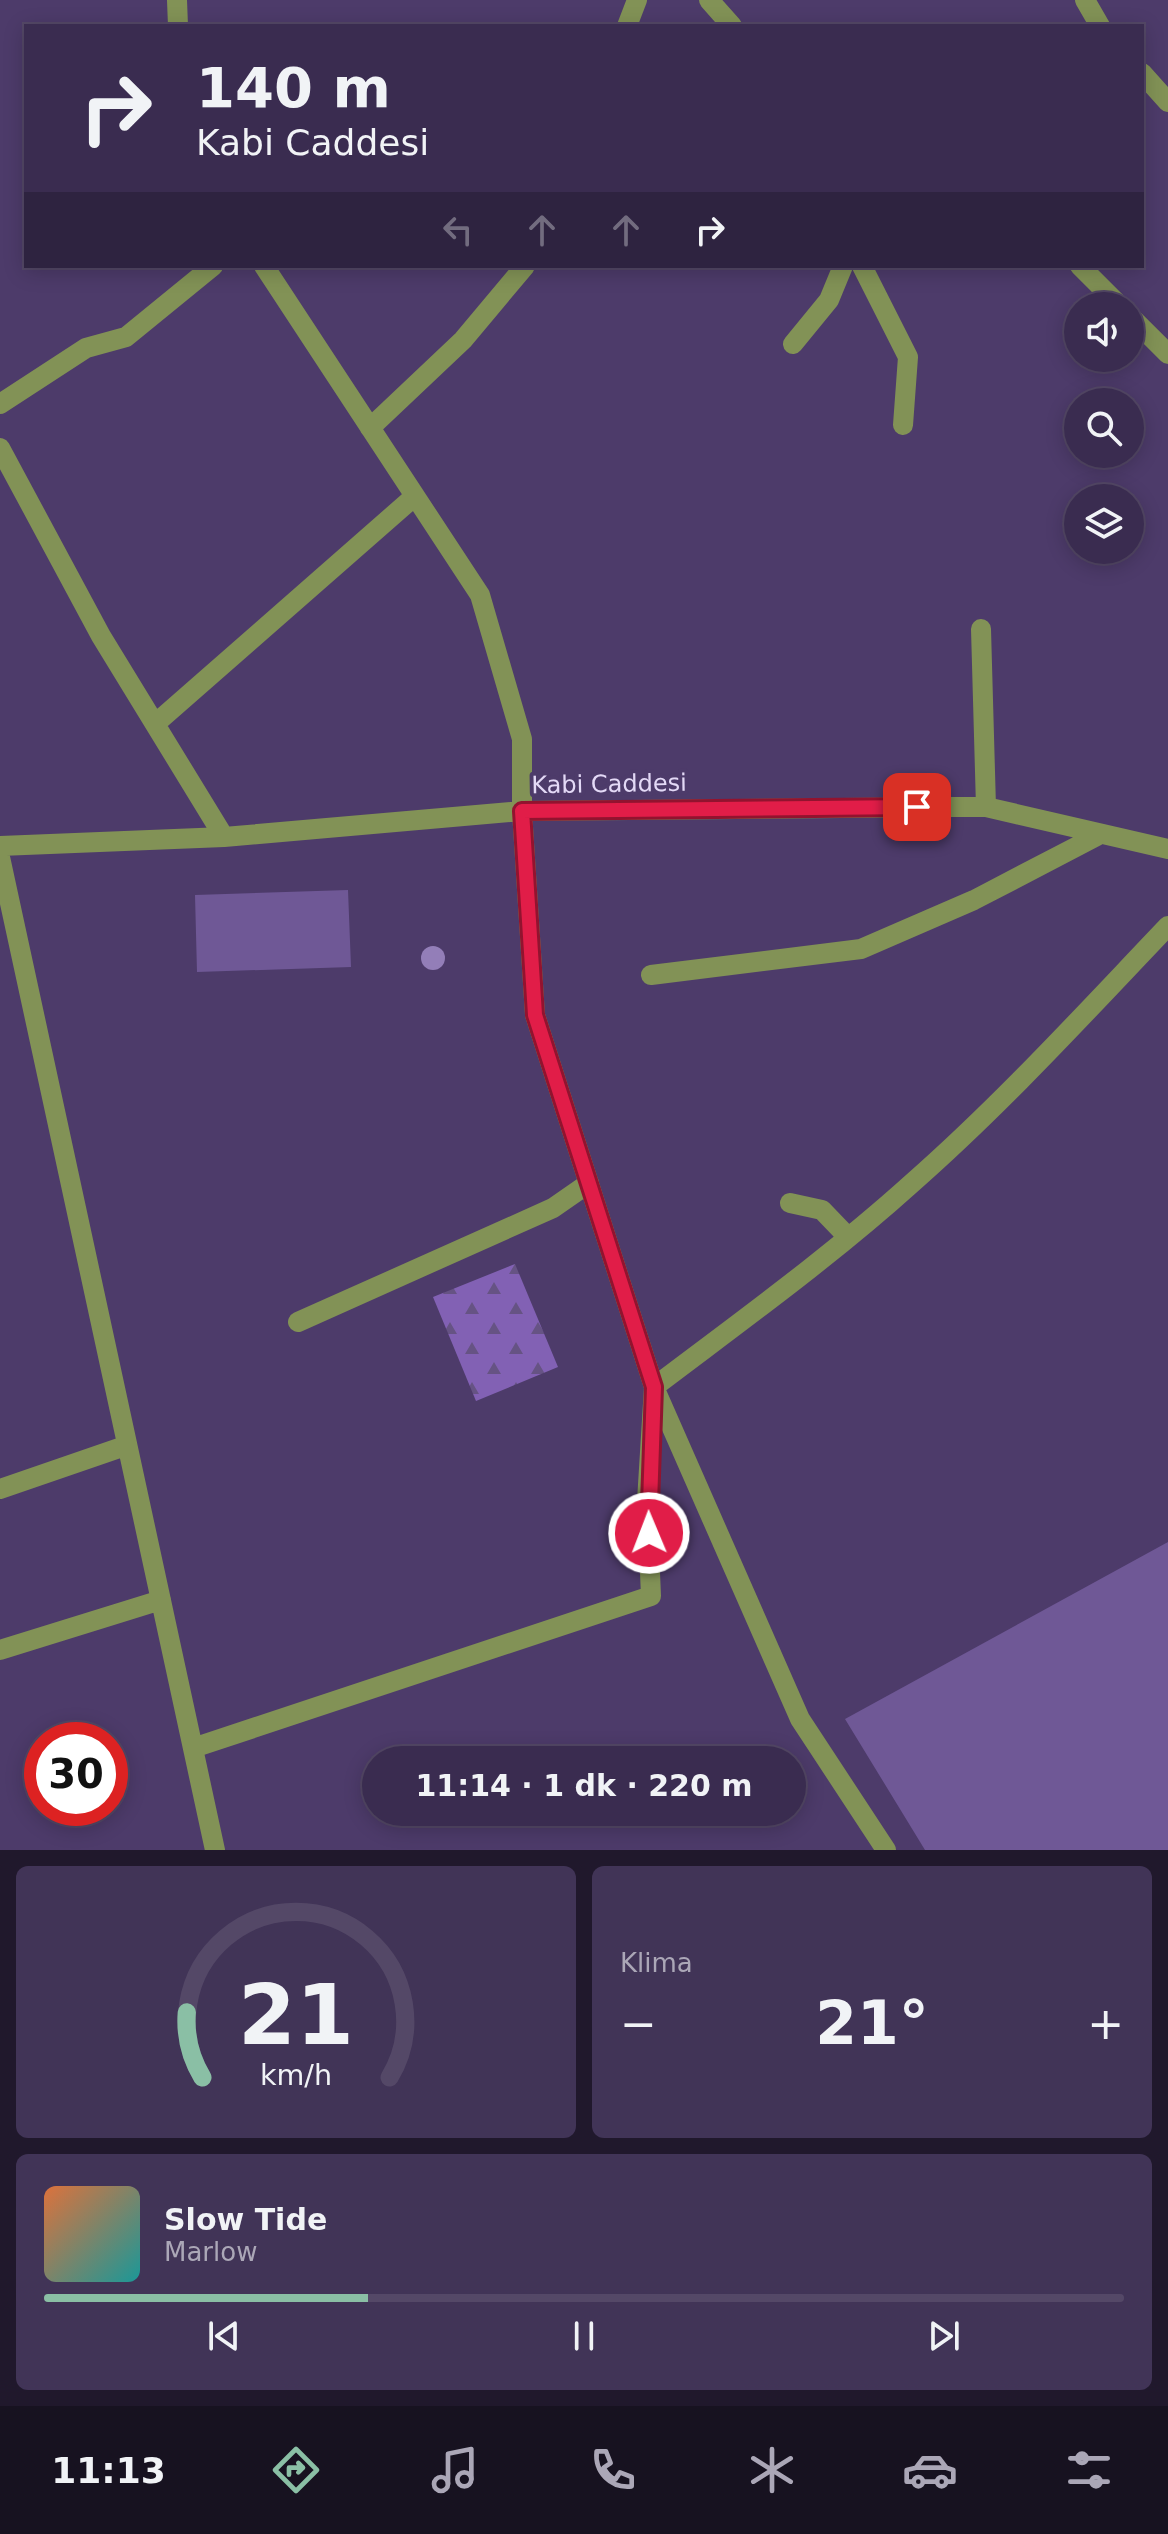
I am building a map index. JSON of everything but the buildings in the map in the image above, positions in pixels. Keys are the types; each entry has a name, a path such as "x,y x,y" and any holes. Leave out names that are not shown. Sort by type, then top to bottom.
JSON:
{"street":[{"path":"177,0 178,24"},
{"path":"628,24 637,0"},
{"path":"709,0 730,24"},
{"path":"1085,0 1099,24"},
{"path":"1144,75 1168,102"},
{"path":"0,404 86,348 126,337 211,268"},
{"path":"265,268 480,595 522,739 522,811 535,1015 654,1387 800,1719 886,1850"},
{"path":"370,428 463,340 523,268"},
{"path":"793,344 829,300 842,268"},
{"path":"863,268 908,357 903,425"},
{"path":"1082,268 1106,292"},
{"path":"1144,330 1168,354"},
{"path":"0,448 101,636 224,837"},
{"path":"155,724 415,496"},
{"path":"981,629 986,807"},
{"name":"Kabi Caddesi","path":"0,846 224,837 522,811 986,807 1097,836 1168,849"},
{"path":"651,975 861,949 974,900 1097,836"},
{"path":"0,857 5,910 215,1850"},
{"path":"193,1748 651,1596 647,1501 654,1387 912,1184 1055,1044 1168,926"},
{"path":"298,1322 553,1208 589,1183"},
{"path":"790,1203 822,1210 847,1236"},
{"path":"0,1489 125,1446"},
{"path":"0,1650 161,1600"}],"shaded area":[{"path":"348,890 351,967 197,972 195,895"},
{"path":"1168,1542 1168,1850 925,1850 845,1719"}],"green space":[{"path":"515,1264 558,1367 476,1401 433,1297"}],"route":[{"path":"649,1533 647,1501 654,1387 535,1015 522,811 917,807"}]}
